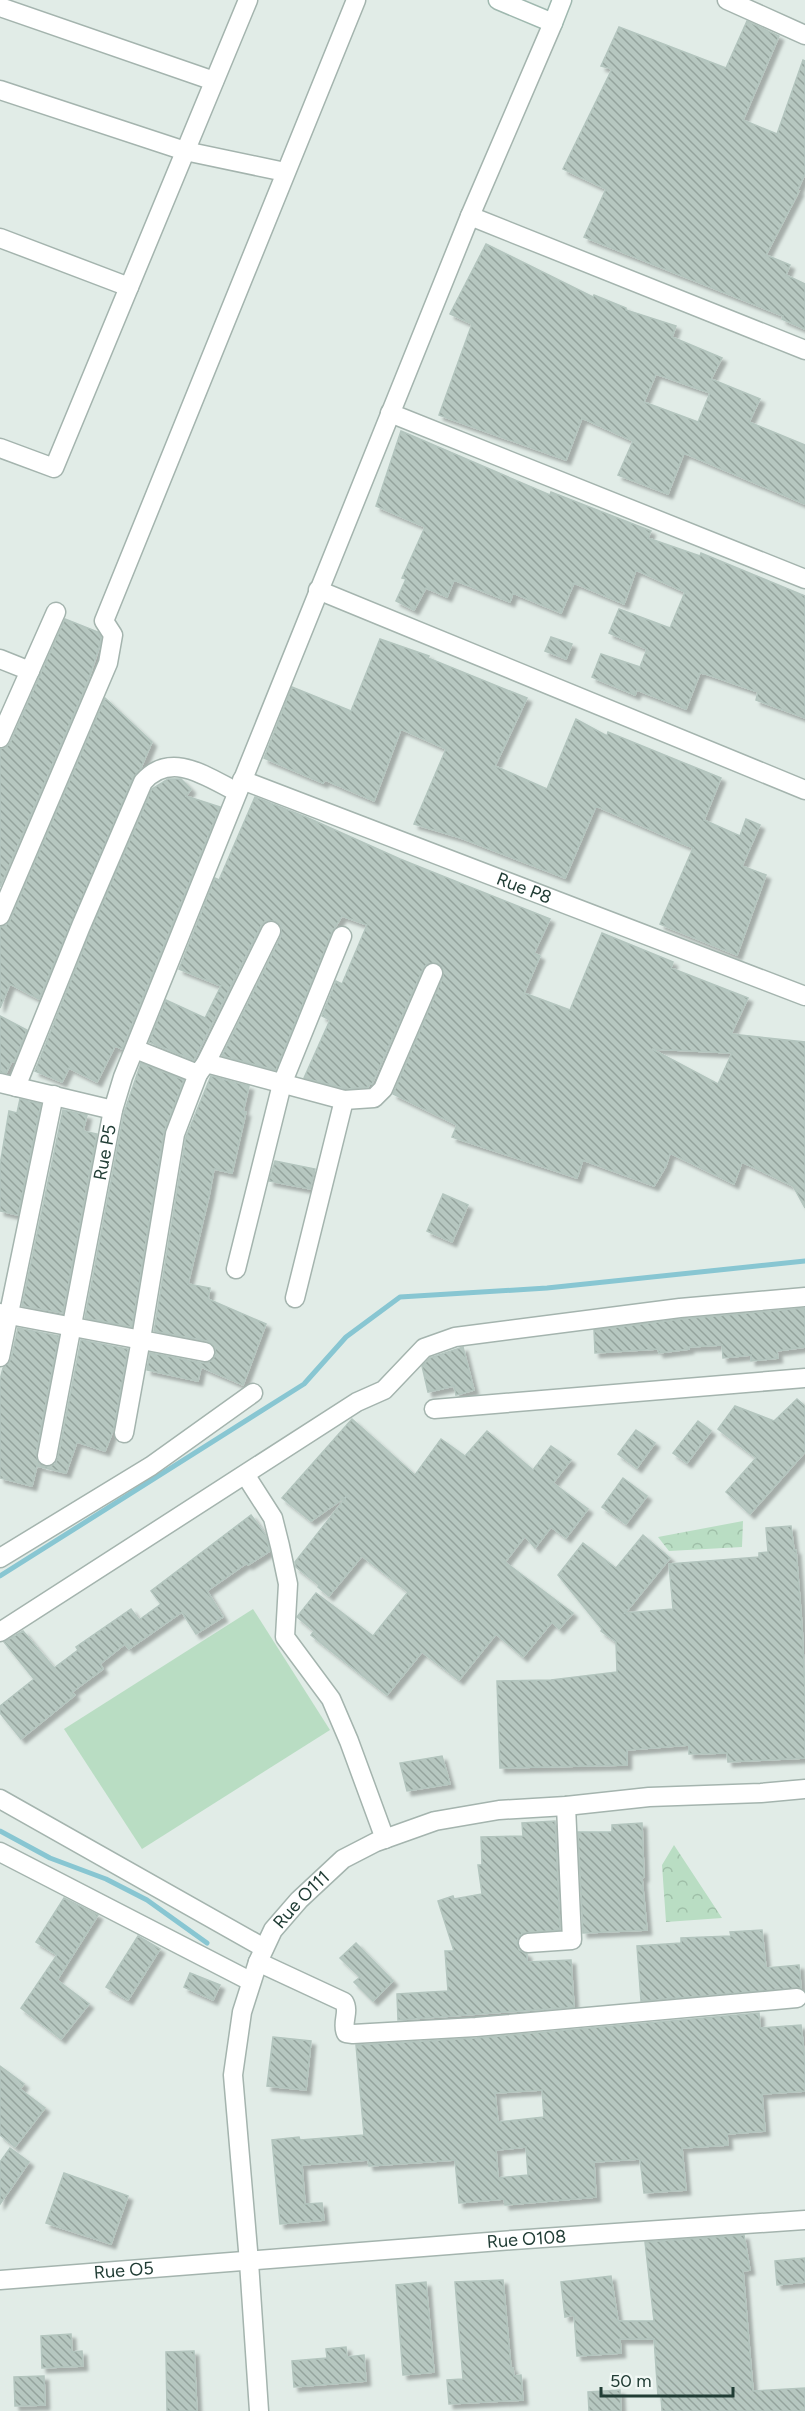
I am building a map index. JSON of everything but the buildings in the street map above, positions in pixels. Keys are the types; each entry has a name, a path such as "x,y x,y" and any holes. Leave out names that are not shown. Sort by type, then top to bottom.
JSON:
{"street":[{"path":"0,448 54,468 248,0"},
{"path":"0,916 108,663 113,635 104,621 356,0"},
{"path":"498,0 553,22"},
{"name":"Rue P5","path":"47,1456 110,1136 113,1110 123,1077 470,216 562,0"},
{"path":"728,0 805,35"},
{"path":"0,7 214,81"},
{"path":"0,90 185,151 285,172"},
{"path":"470,216 805,350"},
{"path":"0,238 129,287"},
{"path":"390,413 805,579"},
{"path":"318,590 805,790"},
{"path":"0,738 56,612"},
{"path":"0,658 30,671"},
{"name":"Rue P8","path":"5,1087 68,956 143,782 150,774 182,766 805,996"},
{"path":"124,1433 175,1134 202,1069 271,931"},
{"path":"236,1269 282,1084 342,936"},
{"path":"135,1050 202,1069 261,1076 282,1084 344,1100 374,1098 383,1089 433,973"},
{"path":"5,1087 54,1095 113,1110"},
{"path":"0,1357 4,1314 54,1095"},
{"path":"295,1298 344,1100"},
{"path":"0,1632 246,1476 357,1402 384,1390 424,1348 455,1337 680,1308 805,1297"},
{"path":"4,1314 72,1325 205,1352"},
{"path":"434,1409 805,1378"},
{"path":"0,1558 151,1466 253,1393"},
{"path":"246,1476 273,1518 280,1546 288,1584 285,1637 331,1699 385,1839"},
{"name":"Rue O111","path":"258,2411 249,2262 233,2075 237,2037 250,1981 273,1930 317,1882 344,1859 385,1839 435,1821 499,1810 649,1797 805,1789"},
{"path":"0,1799 344,2002 347,2007 344,2028 346,2033 476,2026 797,1998"},
{"path":"528,1942 572,1940 566,1806"},
{"path":"0,1852 250,1981"},
{"name":"Rue O108","path":"249,2262 513,2240 805,2220"},
{"name":"Rue O5","path":"0,2280 249,2262"}],"green space":[{"path":"743,1521 742,1547 669,1551 658,1537"},
{"path":"253,1609 330,1730 142,1849 64,1729"},
{"path":"674,1845 722,1918 666,1922 662,1865"}],"waterway":[{"path":"0,1576 304,1384 346,1337 400,1297 547,1288 805,1261"},
{"path":"0,1831 50,1858 106,1879 147,1900 207,1943"}]}
